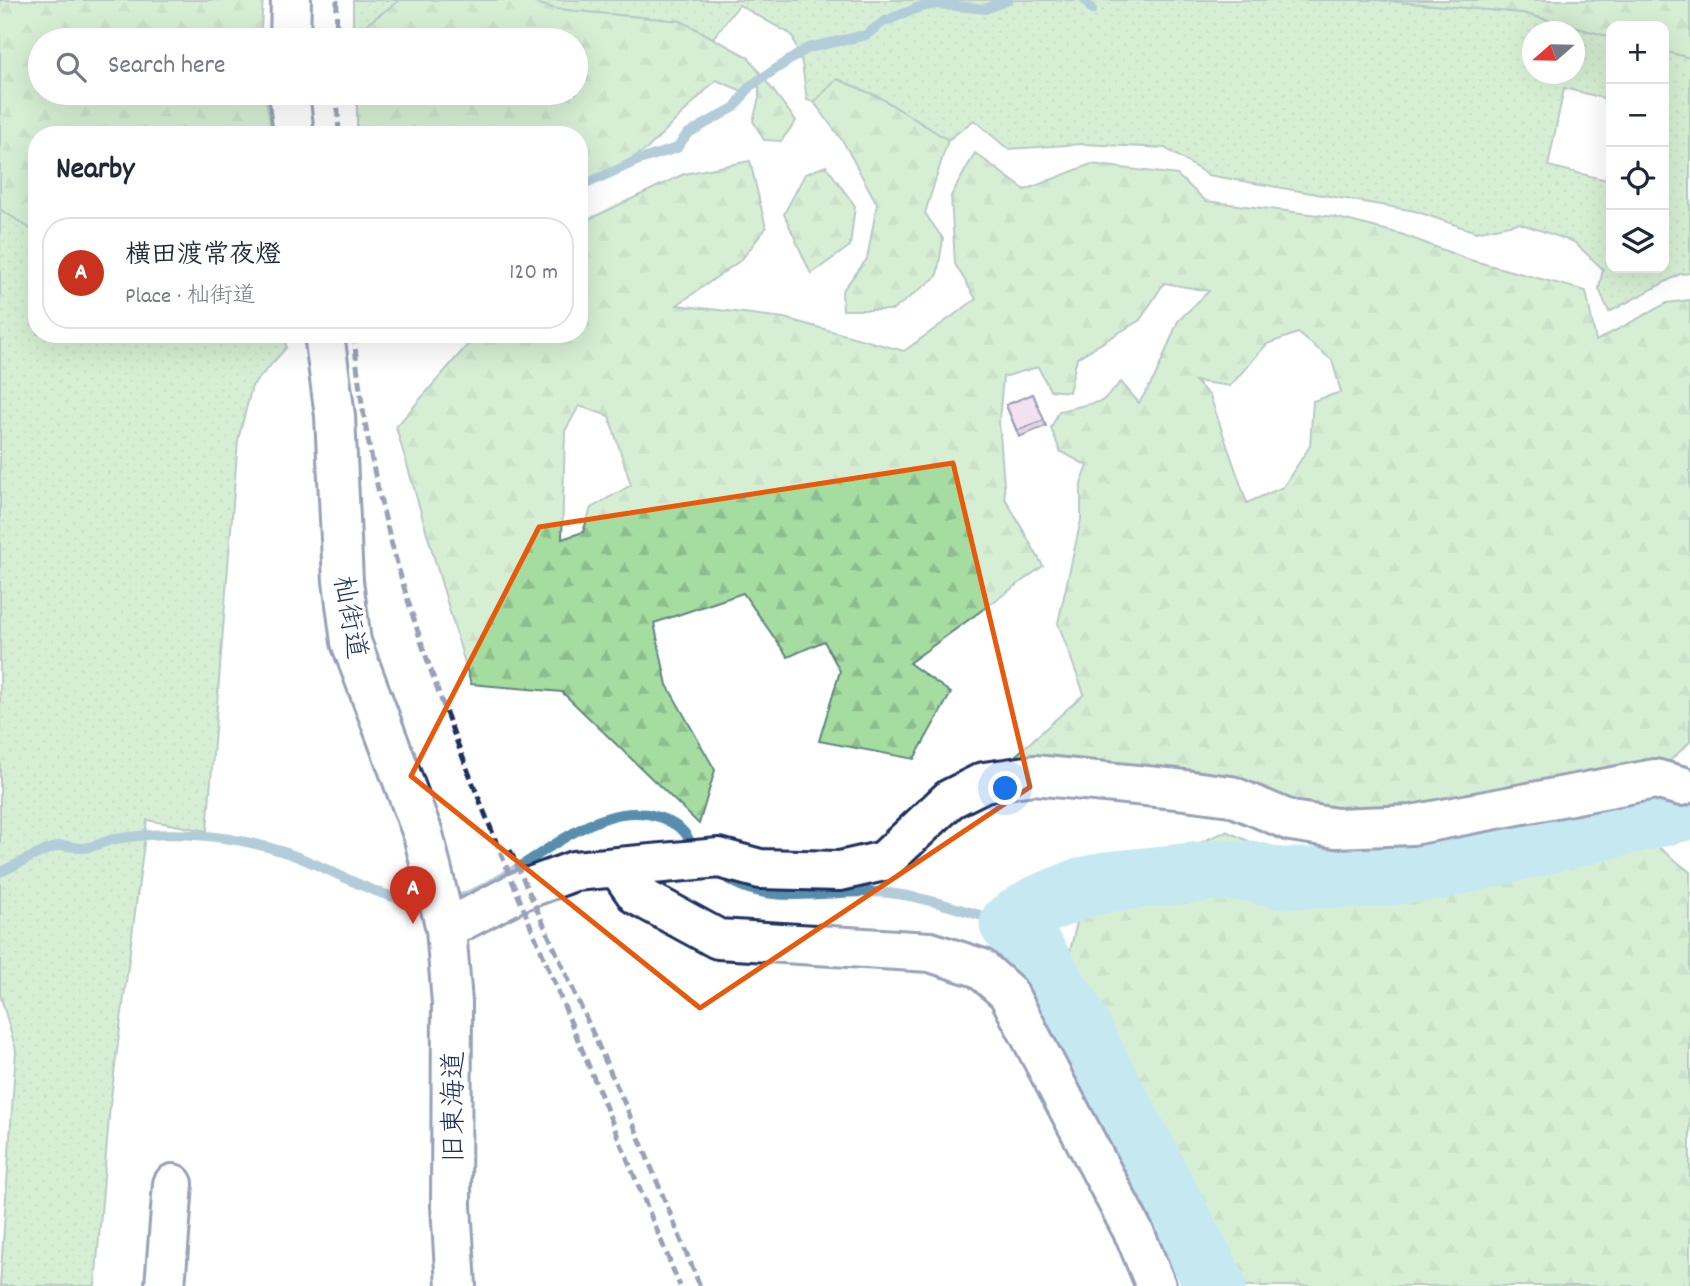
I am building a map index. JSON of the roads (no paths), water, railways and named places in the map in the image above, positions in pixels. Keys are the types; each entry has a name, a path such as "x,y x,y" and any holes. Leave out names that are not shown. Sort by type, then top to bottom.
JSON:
{"street":[{"path":"290,28 291,0"},
{"path":"290,105 293,126"},
{"name":"杣街道","path":"325,343 341,484 343,581 351,642 424,834 443,912"},
{"path":"443,912 517,892 574,871 704,861 760,869 827,871 884,861 950,799 984,782 1034,775 1093,779 1231,796 1291,821 1336,828 1412,825 1655,779 1681,786"},
{"path":"618,868 636,895 718,939 930,952 980,968 1008,993 1136,1237 1156,1286"},
{"name":"旧東海道","path":"443,912 452,1003 451,1206 456,1286"},
{"path":"165,1286 173,1184"}],"waterway":[{"path":"588,183 639,160 677,148 687,134 735,107 750,86 808,48 866,35 883,22 920,7 937,4 985,9 1008,0"},
{"path":"1085,0 1092,10"},
{"path":"1216,1286 1070,1008 1035,952 1010,924 1037,906 1079,889 1106,882 1211,871 1250,871 1278,878 1362,878 1441,869 1690,809"},
{"path":"0,872 58,846 84,848 115,839 180,834 224,838 266,847 305,860 376,891 413,902 432,903 463,897 494,883 588,825 620,814 651,815 682,830 696,852"},
{"path":"718,872 737,884 780,895 874,892 896,894 939,903 1010,924"}],"railway":[{"path":"336,28 337,0"},
{"path":"338,105 339,126"},
{"path":"355,343 376,481 394,554 440,696 494,836 680,1286"},
{"path":"510,850 628,1111 700,1286"}],"place":[{"name":"横田渡常夜燈","path":"413,924"}]}
